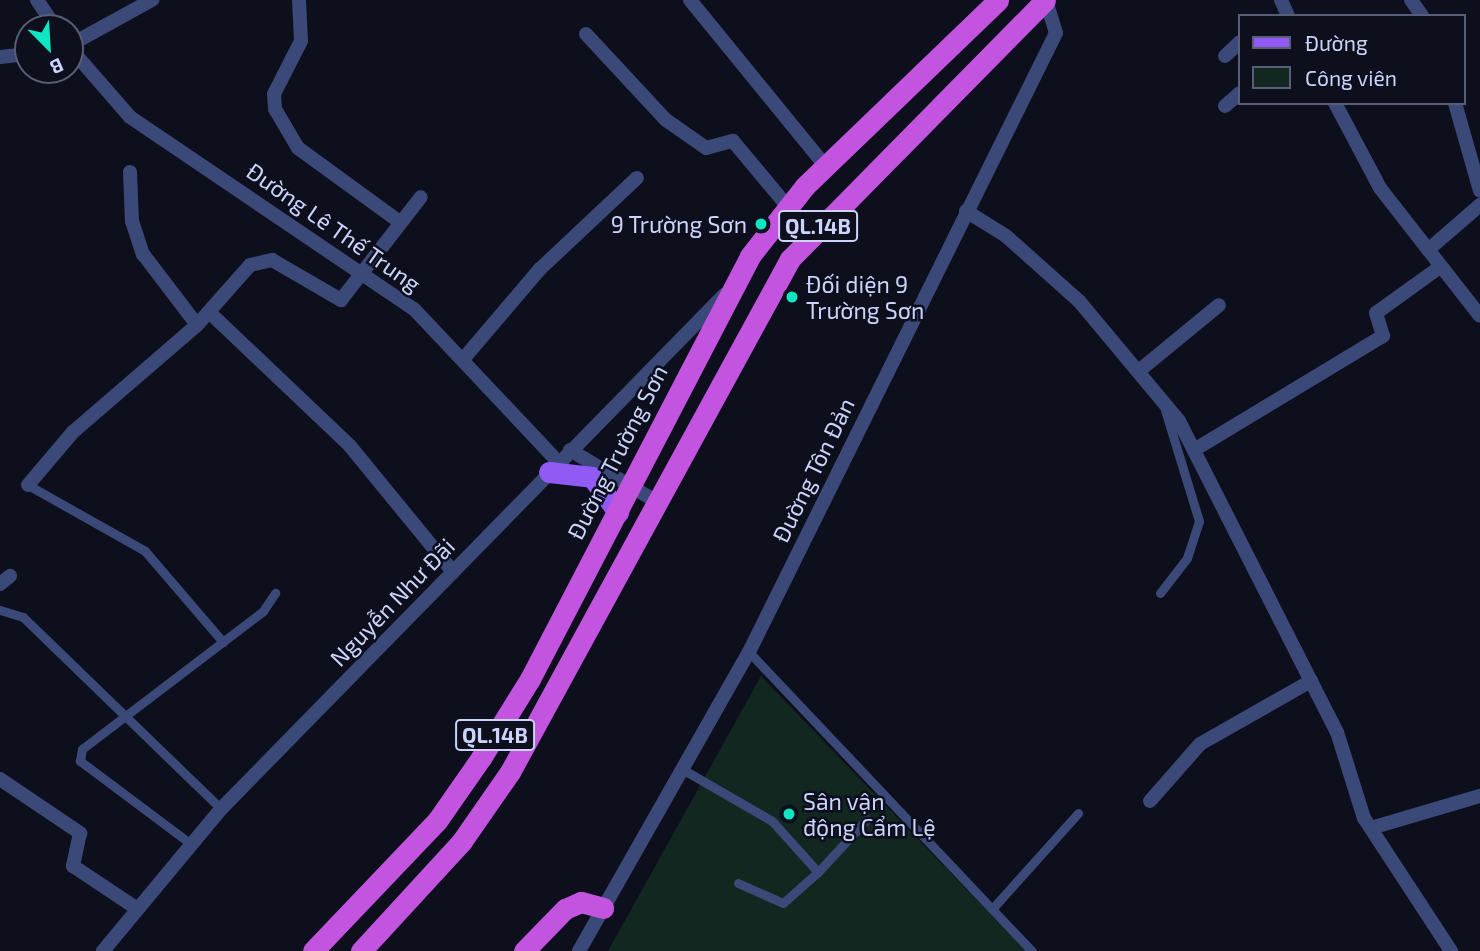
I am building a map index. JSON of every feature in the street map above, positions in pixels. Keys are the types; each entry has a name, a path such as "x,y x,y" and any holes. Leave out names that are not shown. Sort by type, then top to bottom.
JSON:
{"highway":[{"name":"Đường Trường Sơn","path":"313,951 429,831 474,768 632,486 724,295 788,207 825,167 998,0"},
{"name":"QL.14B","path":"361,951 462,841 510,772 659,503 718,383 790,259 897,144 1046,0"},
{"path":"524,951 565,908 581,902 603,908"}],"main road":[{"path":"553,467 592,477 618,512"}],"street":[{"path":"84,39 152,0"},
{"path":"299,0 300,41 274,94 275,109 298,148 400,222"},
{"path":"690,0 825,167"},
{"name":"Đường Tôn Đản","path":"579,951 749,652 1056,33 1046,0"},
{"path":"586,34 666,120 706,148 733,141 788,207"},
{"path":"1225,56 1238,44"},
{"name":"Đường Lê Thế Trung","path":"84,63 130,117 360,271 465,357 553,467"},
{"path":"1225,106 1238,95"},
{"path":"1336,105 1380,188 1480,316"},
{"path":"1456,105 1480,191"},
{"path":"130,172 139,245 197,325"},
{"path":"465,357 540,270 636,178"},
{"path":"28,485 73,432 197,325 262,259 341,300 360,271 421,197"},
{"path":"1428,250 1480,205"},
{"path":"966,211 1006,236 1079,301 1160,395 1194,450 1311,681 1371,828 1451,951"},
{"path":"1194,450 1383,336 1376,313 1440,267"},
{"name":"Nguyễn Như Đãi","path":"103,951 136,908 221,809 724,295"},
{"path":"1140,370 1219,305"},
{"path":"209,312 350,446 453,572"},
{"path":"570,450 659,503"},
{"path":"1150,801 1200,744 1311,681"},
{"path":"0,779 80,832 73,866 136,908"},
{"path":"1371,828 1480,796"}],"lane":[{"path":"1160,395 1190,474 1199,521 1187,558 1160,593"},
{"path":"28,485 145,551 223,642"},
{"path":"191,844 80,761 87,740 223,642 275,593"},
{"path":"0,610 23,617 120,715 221,809"},
{"path":"749,652 1032,951"},
{"path":"682,769 772,821 818,872"},
{"path":"992,909 1078,813"},
{"path":"738,883 783,903 818,872 867,819"}],"green space":[{"name":"Sân vận động Cẩm Lệ","path":"761,676 1026,951 608,951"}],"place":[{"name":"9 Trường Sơn","path":"761,224"},
{"name":"Đối diện 9 Trường Sơn","path":"792,297"},
{"name":"Sân vận động Cẩm Lệ","path":"789,814"}]}
